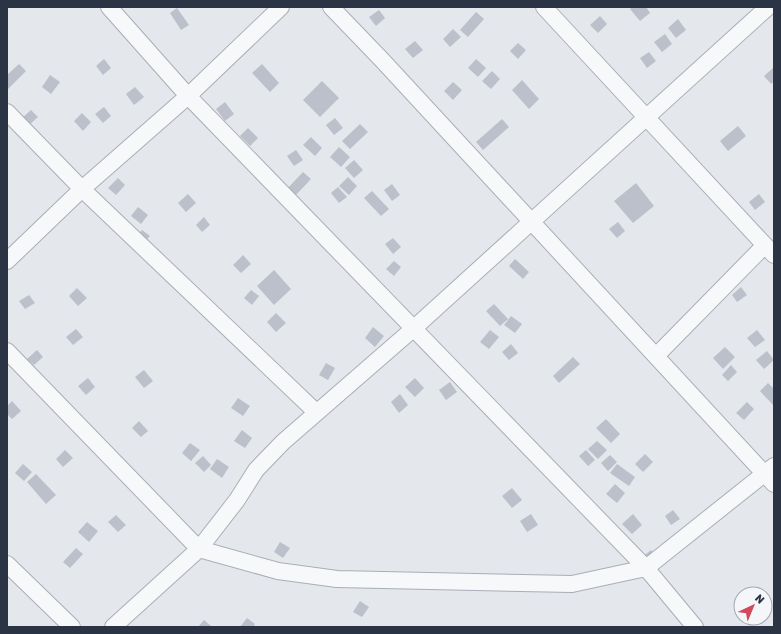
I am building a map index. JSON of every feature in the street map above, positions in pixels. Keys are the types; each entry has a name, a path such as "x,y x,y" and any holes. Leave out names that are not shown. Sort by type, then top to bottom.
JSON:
{"street":[{"path":"109,7 188,96 646,568 695,627"},
{"path":"7,261 82,189 188,96 281,7"},
{"path":"7,351 199,548 278,571 336,579 572,584 646,568 771,474 656,356 331,7"},
{"path":"544,7 769,250 656,356"},
{"path":"113,627 199,548 237,500 256,470 283,442 413,329 768,7"},
{"path":"7,112 82,189 316,412"},
{"path":"7,564 72,627"}],"building":[{"path":"633,7 646,7 650,13 640,21 630,9"},
{"path":"177,8 189,25 181,30 170,13"},
{"path":"379,10 385,18 376,26 369,17"},
{"path":"476,12 484,19 468,37 460,30"},
{"path":"600,16 607,24 598,33 590,25"},
{"path":"678,19 686,30 676,38 668,28"},
{"path":"453,29 461,37 450,47 443,39"},
{"path":"665,34 672,44 662,52 654,42"},
{"path":"415,41 423,50 413,58 405,49"},
{"path":"518,43 526,50 518,59 510,51"},
{"path":"649,52 656,61 647,68 640,58"},
{"path":"104,59 111,68 103,75 96,66"},
{"path":"476,59 486,68 478,77 468,68"},
{"path":"19,64 26,71 7,90 7,75"},
{"path":"262,64 279,83 270,92 252,73"},
{"path":"773,68 774,81 771,84 764,76"},
{"path":"492,71 500,79 491,89 482,81"},
{"path":"50,75 60,82 51,94 42,87"},
{"path":"522,80 539,99 529,109 512,90"},
{"path":"322,81 339,98 320,117 303,100"},
{"path":"453,82 462,90 453,100 444,91"},
{"path":"135,87 144,97 134,105 126,94"},
{"path":"225,102 234,114 225,121 216,109"},
{"path":"104,107 111,116 103,123 95,114"},
{"path":"31,110 38,117 28,126 21,119"},
{"path":"82,113 91,122 83,131 74,121"},
{"path":"335,118 343,128 334,135 326,125"},
{"path":"502,119 509,127 483,150 476,142"},
{"path":"360,124 368,132 350,149 342,141"},
{"path":"738,126 746,136 728,151 720,141"},
{"path":"248,128 258,138 250,146 240,136"},
{"path":"311,137 322,148 315,156 303,145"},
{"path":"339,147 350,157 341,167 330,157"},
{"path":"296,150 303,160 294,166 287,156"},
{"path":"354,160 363,170 354,178 345,168"},
{"path":"303,172 311,179 294,197 286,190"},
{"path":"348,177 357,186 349,195 339,186"},
{"path":"118,178 125,185 116,195 108,188"},
{"path":"636,183 654,206 633,223 614,201"},
{"path":"392,184 400,195 392,201 384,190"},
{"path":"338,187 347,197 339,203 331,193"},
{"path":"372,191 389,209 381,216 364,198"},
{"path":"188,194 196,203 186,212 178,203"},
{"path":"759,194 765,202 755,210 749,202"},
{"path":"138,207 148,215 141,224 131,216"},
{"path":"204,217 210,225 202,232 196,225"},
{"path":"618,222 625,231 617,238 609,229"},
{"path":"142,230 150,236 142,245 134,239"},
{"path":"393,238 401,247 393,254 385,244"},
{"path":"243,255 251,264 241,273 233,265"},
{"path":"515,259 529,272 523,279 509,266"},
{"path":"394,261 401,267 394,276 386,269"},
{"path":"274,270 291,289 274,305 257,286"},
{"path":"741,287 747,295 737,302 732,295"},
{"path":"77,288 87,298 78,306 69,296"},
{"path":"251,290 259,296 252,305 244,298"},
{"path":"29,295 35,303 25,309 19,301"},
{"path":"494,304 508,319 500,326 486,311"},
{"path":"276,313 286,323 276,332 267,322"},
{"path":"511,316 522,324 515,333 504,325"},
{"path":"373,327 384,336 375,347 365,338"},
{"path":"76,329 83,337 73,345 66,337"},
{"path":"490,330 499,337 489,349 480,342"},
{"path":"757,330 765,340 755,347 747,338"},
{"path":"511,344 518,353 509,360 502,352"},
{"path":"725,347 735,357 723,369 713,358"},
{"path":"37,350 43,357 34,365 27,359"},
{"path":"767,351 774,360 764,369 756,360"},
{"path":"573,357 580,364 559,383 553,376"},
{"path":"326,363 335,368 328,380 319,375"},
{"path":"731,365 737,372 728,381 722,375"},
{"path":"144,370 153,381 144,388 135,377"},
{"path":"88,378 95,387 86,395 78,386"},
{"path":"415,378 424,388 415,397 405,387"},
{"path":"450,382 457,392 446,400 439,390"},
{"path":"768,383 774,389 774,406 760,391"},
{"path":"400,394 408,405 399,413 391,402"},
{"path":"238,398 250,406 243,416 231,408"},
{"path":"12,401 21,411 12,419 7,414 7,406"},
{"path":"747,402 754,409 744,420 736,413"},
{"path":"606,419 620,434 611,443 596,428"},
{"path":"139,421 148,431 141,437 132,428"},
{"path":"242,430 252,438 245,448 234,441"},
{"path":"597,441 607,450 598,459 588,449"},
{"path":"190,443 200,450 191,461 182,453"},
{"path":"65,450 73,458 63,467 56,459"},
{"path":"586,450 595,460 588,466 579,456"},
{"path":"645,454 653,462 643,472 635,464"},
{"path":"610,455 617,462 608,471 601,463"},
{"path":"203,456 211,465 204,472 195,463"},
{"path":"217,459 229,467 222,478 210,469"},
{"path":"23,464 32,472 24,481 15,473"},
{"path":"617,464 635,477 629,486 610,473"},
{"path":"36,474 56,495 46,504 27,482"},
{"path":"615,484 625,493 617,503 606,494"},
{"path":"512,488 522,500 512,508 502,496"},
{"path":"673,510 680,519 671,525 665,516"},
{"path":"531,514 538,525 527,532 520,521"},
{"path":"633,514 642,525 632,534 622,524"},
{"path":"116,515 126,525 118,532 108,522"},
{"path":"87,522 98,531 89,542 78,532"},
{"path":"280,542 290,548 283,558 274,552"},
{"path":"76,548 83,554 70,568 63,562"},
{"path":"651,550 658,559 641,558"},
{"path":"360,601 369,607 362,617 353,612"},
{"path":"247,618 255,624 253,627 240,627"},
{"path":"204,620 211,626 198,627"}]}
